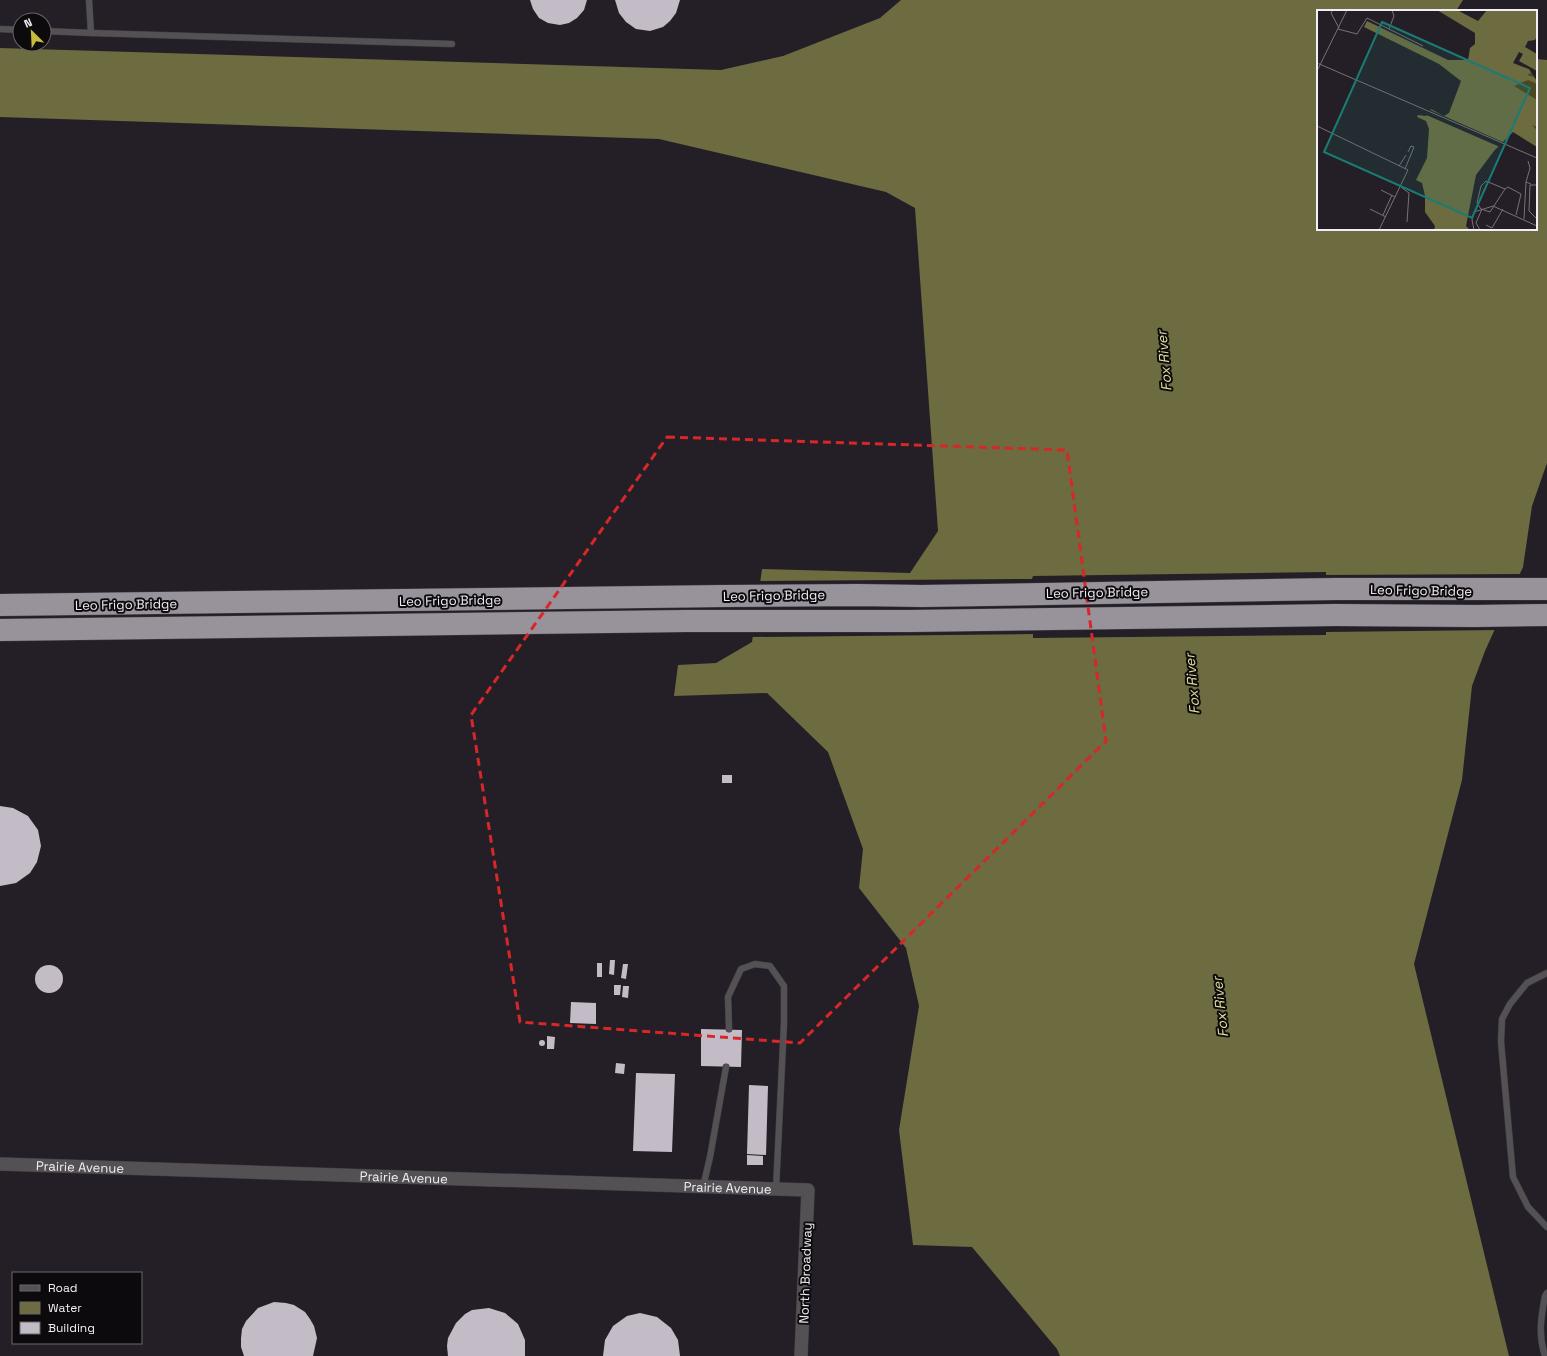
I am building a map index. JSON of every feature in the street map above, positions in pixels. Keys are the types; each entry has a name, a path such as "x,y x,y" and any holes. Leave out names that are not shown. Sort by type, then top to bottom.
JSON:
{"highway":[{"name":"Leo Frigo Bridge","path":"0,605 858,594 922,596 1336,589 1547,589"},
{"path":"0,630 687,621 910,621 1335,615 1547,615"}],"street":[{"name":"Prairie Avenue","path":"0,1164 808,1190"},
{"name":"North Broadway","path":"801,1356 808,1190"}],"lane":[{"path":"89,0 91,33"},
{"path":"0,29 12,30"},
{"path":"52,31 452,44"},
{"path":"729,1029 728,997 740,969 755,964 770,966 784,986 784,1023 776,1189"},
{"path":"1547,973 1527,983 1510,1004 1502,1019 1501,1042 1513,1177 1528,1208 1547,1227"},
{"path":"703,1187 710,1157 726,1067"},
{"path":"1545,1356 1540,1320 1547,1293"}],"highlighted area":[{"path":"667,437 1067,450 1106,741 800,1043 520,1022 471,715"}],"water":[{"name":"Fox River","path":"901,0 1463,0 1457,10 1317,10 1317,230 1537,230 1537,59 1547,60 1547,463 1532,506 1523,567 1485,651 1472,686 1462,780 1414,964 1509,1356 1060,1356 1057,1349 972,1247 913,1245 899,1130 919,1006 906,948 859,888 863,849 828,752 767,693 674,696 678,665 716,663 752,642 762,569 910,573 938,531 915,208 886,192 659,139 0,117 0,48 12,48 12,52 52,52 52,50 721,70 783,56 880,18"}],"pier":[{"path":"1326,572 1326,575 1522,574 1497,630 1326,632 1326,635 1033,638 1033,634 751,637 758,581 1032,579 1033,576"}],"building":[{"path":"530,0 587,0 584,10 577,18 569,23 560,25 548,23 539,18 533,9"},
{"path":"615,0 680,0 676,13 670,21 663,27 650,31 636,29 626,22 619,13"},
{"path":"722,775 732,775 732,783 722,783"},
{"path":"0,806 13,808 28,816 38,830 41,846 37,862 30,873 16,883 0,886"},
{"path":"610,960 615,960 614,975 609,974"},
{"path":"597,963 602,963 602,977 597,977"},
{"path":"623,964 628,964 626,979 621,978"},
{"path":"49,965 59,969 63,979 59,989 49,993 39,989 35,979 39,969"},
{"path":"614,985 621,985 620,995 614,995"},
{"path":"623,986 629,986 628,998 622,997"},
{"path":"571,1002 596,1003 596,1024 570,1023"},
{"path":"701,1029 742,1030 741,1067 701,1066"},
{"path":"547,1036 555,1037 554,1049 547,1049"},
{"path":"542,1040 545,1043 542,1046 539,1043"},
{"path":"616,1063 625,1064 624,1074 615,1073"},
{"path":"636,1073 675,1074 672,1152 633,1151"},
{"path":"749,1085 768,1086 766,1155 747,1154"},
{"path":"747,1155 763,1156 763,1165 747,1165"},
{"path":"274,1302 294,1305 305,1312 314,1326 317,1338 313,1356 244,1356 241,1347 241,1338 242,1329 246,1321 258,1308"},
{"path":"489,1308 505,1313 518,1324 525,1340 525,1356 448,1356 448,1338 456,1323 465,1314 472,1310"},
{"path":"640,1313 657,1317 671,1328 678,1340 680,1356 603,1356 605,1340 613,1326 627,1316"}]}
